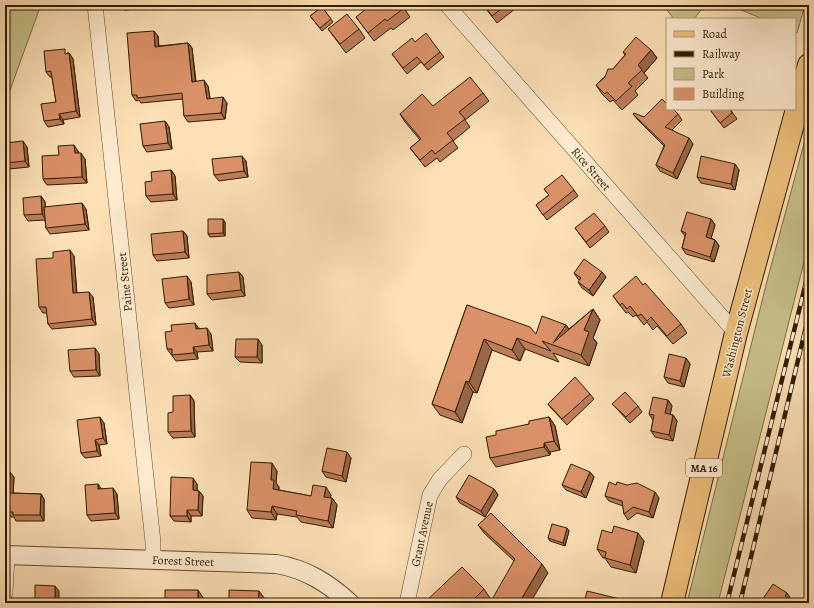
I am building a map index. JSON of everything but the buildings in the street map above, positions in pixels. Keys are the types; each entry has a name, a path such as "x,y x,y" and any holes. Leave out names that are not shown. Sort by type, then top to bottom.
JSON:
{"main road":[{"name":"Washington Street","path":"672,603 736,333 809,65"}],"street":[{"name":"Paine Street","path":"95,5 152,534 153,560"},
{"name":"Rice Street","path":"447,5 736,333"},
{"name":"Grant Avenue","path":"407,603 430,495 440,479 464,454"},
{"name":"Forest Street","path":"6,555 264,563 286,566 316,577 350,603"},
{"path":"5,593 6,555"}],"green space":[{"path":"5,5 35,5 39,10 5,104"},
{"path":"663,5 705,5 695,18 673,18"},
{"path":"729,5 805,5 797,33 796,18 761,18"},
{"path":"809,125 809,242 718,603 687,603 767,281"}],"railway":[{"path":"727,603 809,270"},
{"path":"740,603 809,314"}]}
